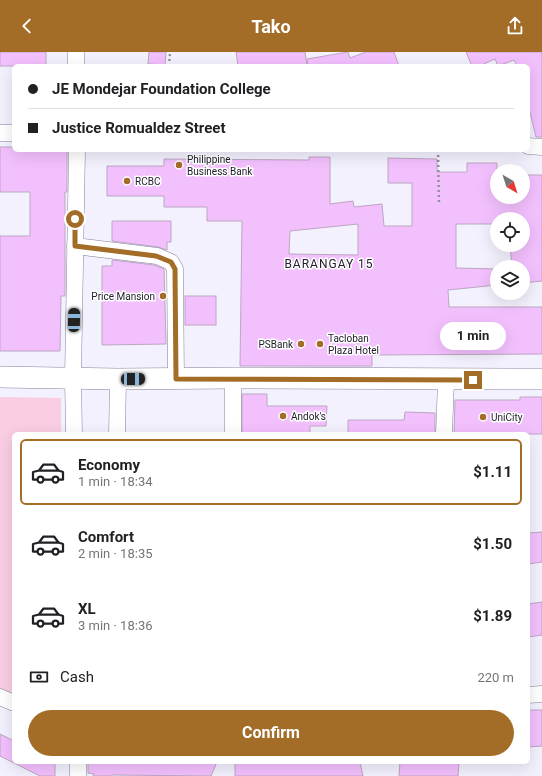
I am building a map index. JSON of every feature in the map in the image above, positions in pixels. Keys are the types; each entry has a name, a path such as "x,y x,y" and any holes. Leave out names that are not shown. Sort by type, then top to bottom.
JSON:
{"main road":[{"path":"0,377 118,379 542,379"}],"street":[{"path":"76,52 76,64"},
{"path":"0,132 12,133"},
{"path":"530,146 542,146"},
{"path":"74,432 73,378 76,152"},
{"path":"75,246 156,256 171,262 175,269 176,379"},
{"path":"233,432 234,378"},
{"path":"117,432 118,379"},
{"path":"444,432 446,380"},
{"path":"530,695 542,694"},
{"path":"0,697 12,702"},
{"path":"78,764 78,776"}],"path":[{"path":"169,64 170,53"},
{"path":"438,152 439,205"}],"shaded area":[{"path":"0,397 61,398 61,432 12,432 12,698 0,692"}],"building":[{"path":"0,52 46,52 46,64 12,64 12,66 0,66"},
{"path":"149,52 166,52 165,64 148,64"},
{"path":"236,52 305,52 307,64 238,64"},
{"path":"348,52 350,58 366,52 394,52 398,64 308,64 307,59"},
{"path":"466,52 542,52 542,137 536,137 530,112 530,64 516,64 514,60 503,64 497,64 495,59 484,64 471,64"},
{"path":"0,147 12,147 12,152 67,152 67,192 65,192 65,296 61,296 60,351 0,351 0,236 30,236 30,192 0,192"},
{"path":"309,157 330,157 330,204 353,201 354,207 382,204 384,226 412,226 412,183 388,183 388,158 437,159 437,172 467,172 467,163 497,163 490,164 490,204 530,204 530,175 542,175 542,281 530,282 530,260 511,260 511,252 530,252 530,212 490,212 490,224 456,224 456,268 490,269 490,286 448,290 449,307 542,307 542,354 372,355 372,366 240,366 242,221 207,221 207,207 164,207 164,196 107,196 107,166 164,166 164,159 309,160","holes":["358,224 358,255 289,254 290,231"]},
{"path":"112,221 171,221 171,242 167,242 167,250 158,247 112,241"},
{"path":"112,260 154,265 164,269 166,344 102,345 102,266 112,266"},
{"path":"185,296 216,296 216,325 185,325"},
{"name":"Andok's","path":"242,394 267,394 267,406 327,406 326,426 310,426 310,432 242,432"},
{"name":"UniCity","path":"520,397 542,397 542,434 530,434 530,432 454,432 455,400 520,400"},
{"path":"405,412 435,413 435,432 348,432 348,420 404,420"},
{"path":"542,532 542,562 530,564 530,533"},
{"path":"542,602 542,635 530,637 530,604"},
{"path":"530,710 542,710 542,746 530,747"},
{"path":"0,734 12,740 12,762 0,756"},
{"path":"16,764 55,764 55,776 40,776"},
{"path":"88,764 216,764 211,776 93,776 94,774 88,773"},
{"path":"235,764 360,764 363,776 235,776"},
{"path":"400,764 459,764 458,776 399,776"}],"place":[{"name":"Philippine Business Bank","path":"179,165"},
{"name":"RCBC","path":"127,181"},
{"name":"Price Mansion","path":"163,296"},
{"name":"PSBank","path":"301,344"},
{"name":"Tacloban Plaza Hotel","path":"320,344"},
{"name":"Andok's","path":"283,416"},
{"name":"UniCity","path":"483,417"}],"district":[{"name":"BARANGAY 15","path":"329,264"}],"route":[{"path":"75,219 75,246 156,256 166,258 171,262 175,269 176,379 473,380"}]}
